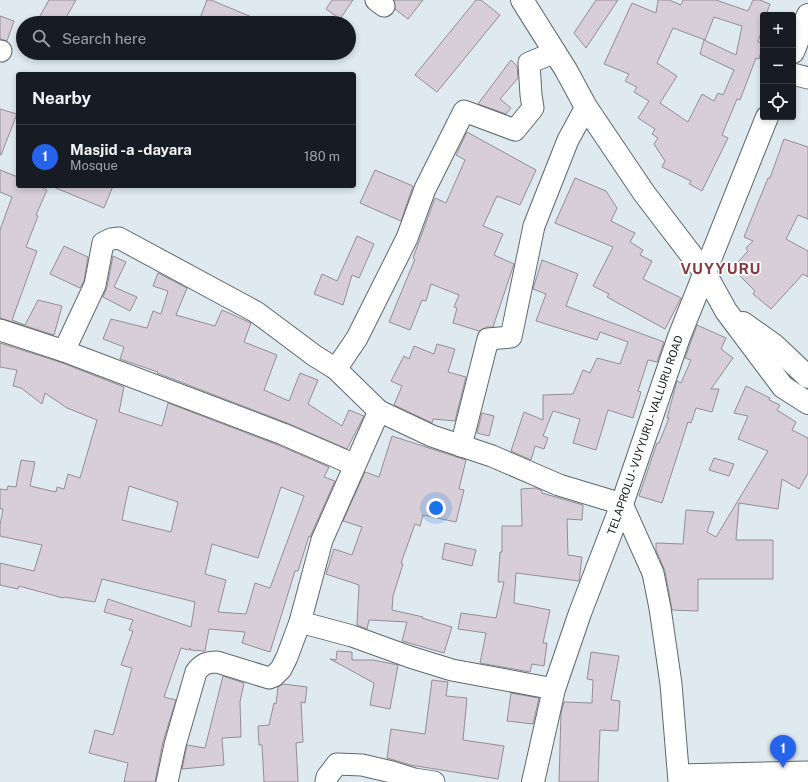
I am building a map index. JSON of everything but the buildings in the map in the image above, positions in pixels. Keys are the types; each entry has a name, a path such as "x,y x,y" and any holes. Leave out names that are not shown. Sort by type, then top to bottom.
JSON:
{"main road":[{"path":"522,0 555,52 586,107 644,194 705,274 726,310 783,387 808,403"},
{"path":"795,48 808,15"},
{"name":"TELAPROLU - VUYYURU - VALLURU ROAD","path":"533,782 554,689 580,613 622,504 679,337 766,120"},
{"path":"726,310 774,345 808,377"}],"street":[{"path":"336,369 357,338 407,238 425,189 464,111 515,130 533,108 529,63 555,52"},
{"path":"796,75 808,78"},
{"path":"462,446 488,339 511,337 534,226 568,140 586,107"},
{"path":"64,351 95,286 103,243 111,239 119,238 256,312 336,369 379,411 432,436 492,456 559,485 622,504 653,573 660,608 671,684 679,778 808,772"},
{"path":"0,330 64,351 283,434 354,465"},
{"path":"167,782 179,730 196,672 200,667 208,662 217,662 269,678 274,676 287,657 300,622 322,540 379,411"},
{"path":"300,622 352,636 410,658 452,670 554,689"},
{"path":"326,782 327,777 337,764 362,765 392,772 414,780 434,782"}],"place":[{"name":"Masjid -a -dayara","path":"783,768"}],"district":[{"name":"VUYYURU","path":"721,269"}]}
